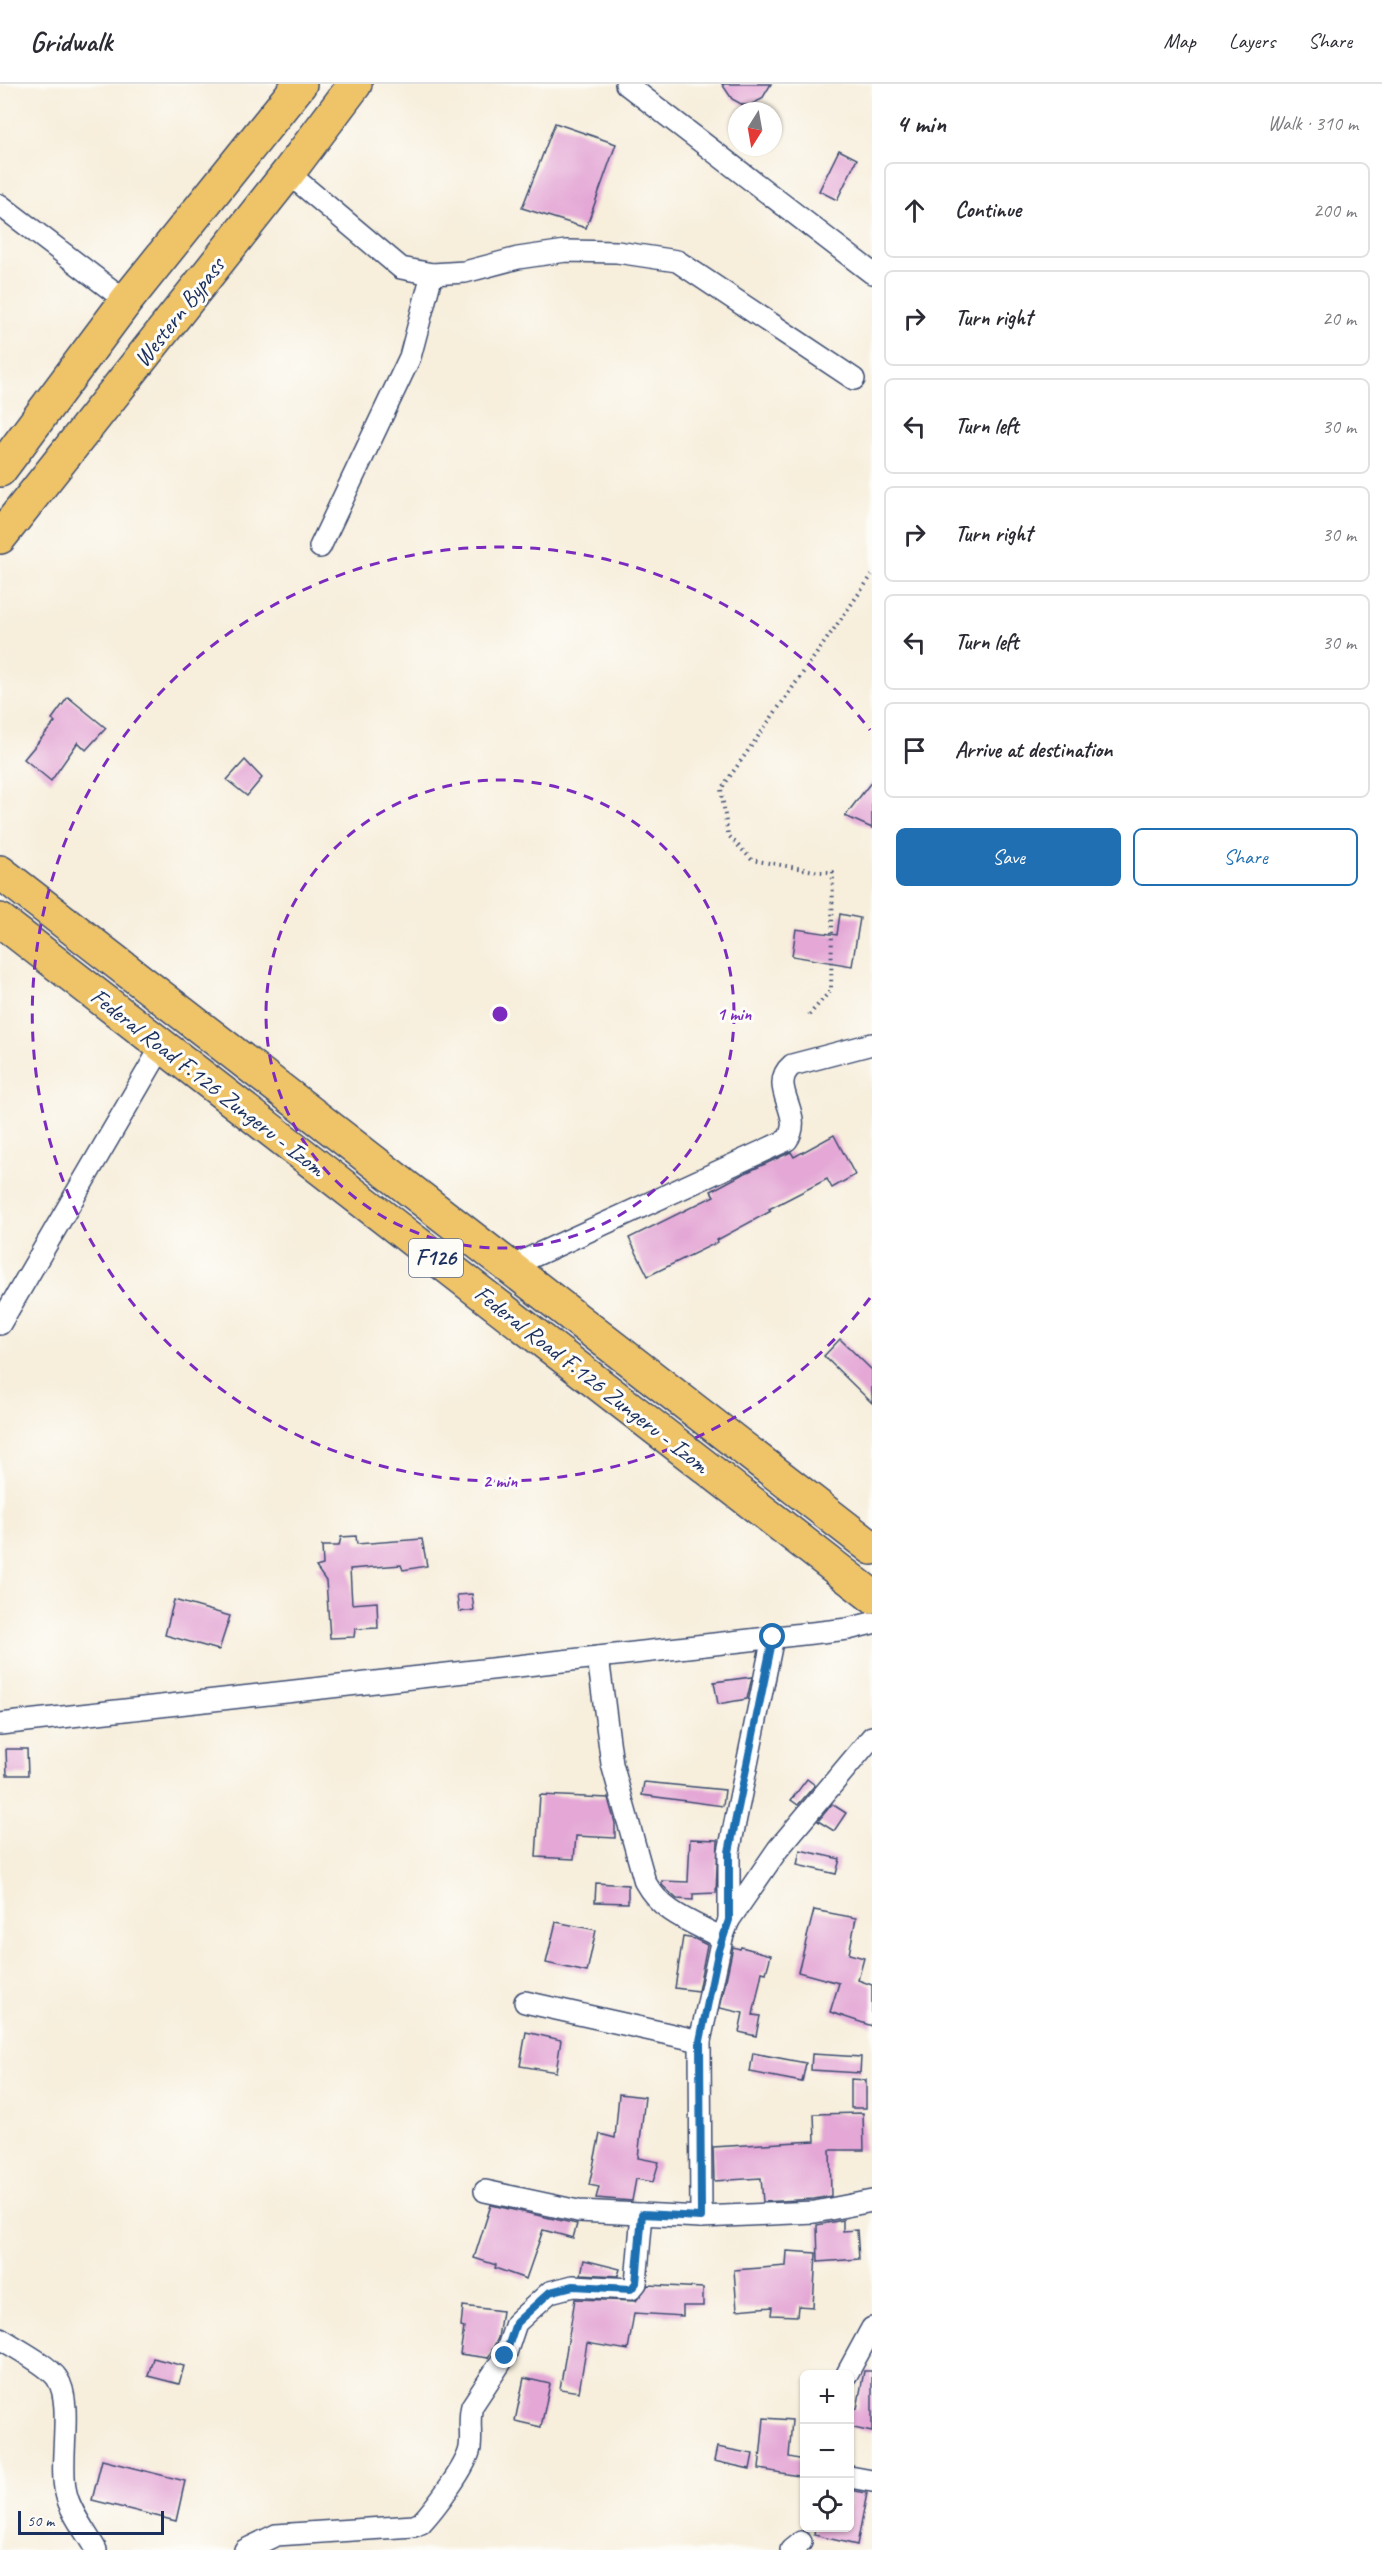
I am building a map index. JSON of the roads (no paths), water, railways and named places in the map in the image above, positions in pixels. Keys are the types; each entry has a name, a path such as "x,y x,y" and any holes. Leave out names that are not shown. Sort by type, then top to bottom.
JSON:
{"main road":[{"name":"Western Bypass","path":"0,470 126,301 300,84"},
{"name":"Western Bypass","path":"0,537 356,84"},
{"name":"Federal Road F.126 Zungeru - Izom","path":"0,872 872,1548"},
{"name":"Federal Road F.126 Zungeru - Izom","path":"0,920 872,1596"}],"street":[{"path":"626,84 872,273"},
{"path":"288,173 401,268 432,274 465,272 518,258 566,251 617,252 677,261 854,379"},
{"path":"0,205 126,301"},
{"path":"320,547 410,357 432,274"},
{"path":"510,1267 787,1140 793,1132 794,1123 782,1084 786,1070 792,1065 872,1044"},
{"path":"0,1324 162,1046"},
{"path":"0,1724 848,1629 872,1623"},
{"path":"701,2217 700,2041 725,1929 729,1852 773,1637"},
{"path":"598,1657 612,1764 645,1882 654,1897 667,1909 725,1929"},
{"path":"725,1929 777,1849 872,1737"},
{"path":"525,2002 700,2041"},
{"path":"485,2191 578,2211 701,2217 814,2212 872,2201"},
{"path":"245,2550 276,2535 414,2526 422,2523 464,2463 470,2449 472,2406 505,2356 516,2323 550,2292 560,2288 573,2286 631,2289 636,2283 642,2214"},
{"path":"849,2370 872,2328"},
{"path":"0,2338 57,2377 63,2393 65,2409 63,2477 66,2495 96,2550"},
{"path":"854,2478 872,2481"}]}
